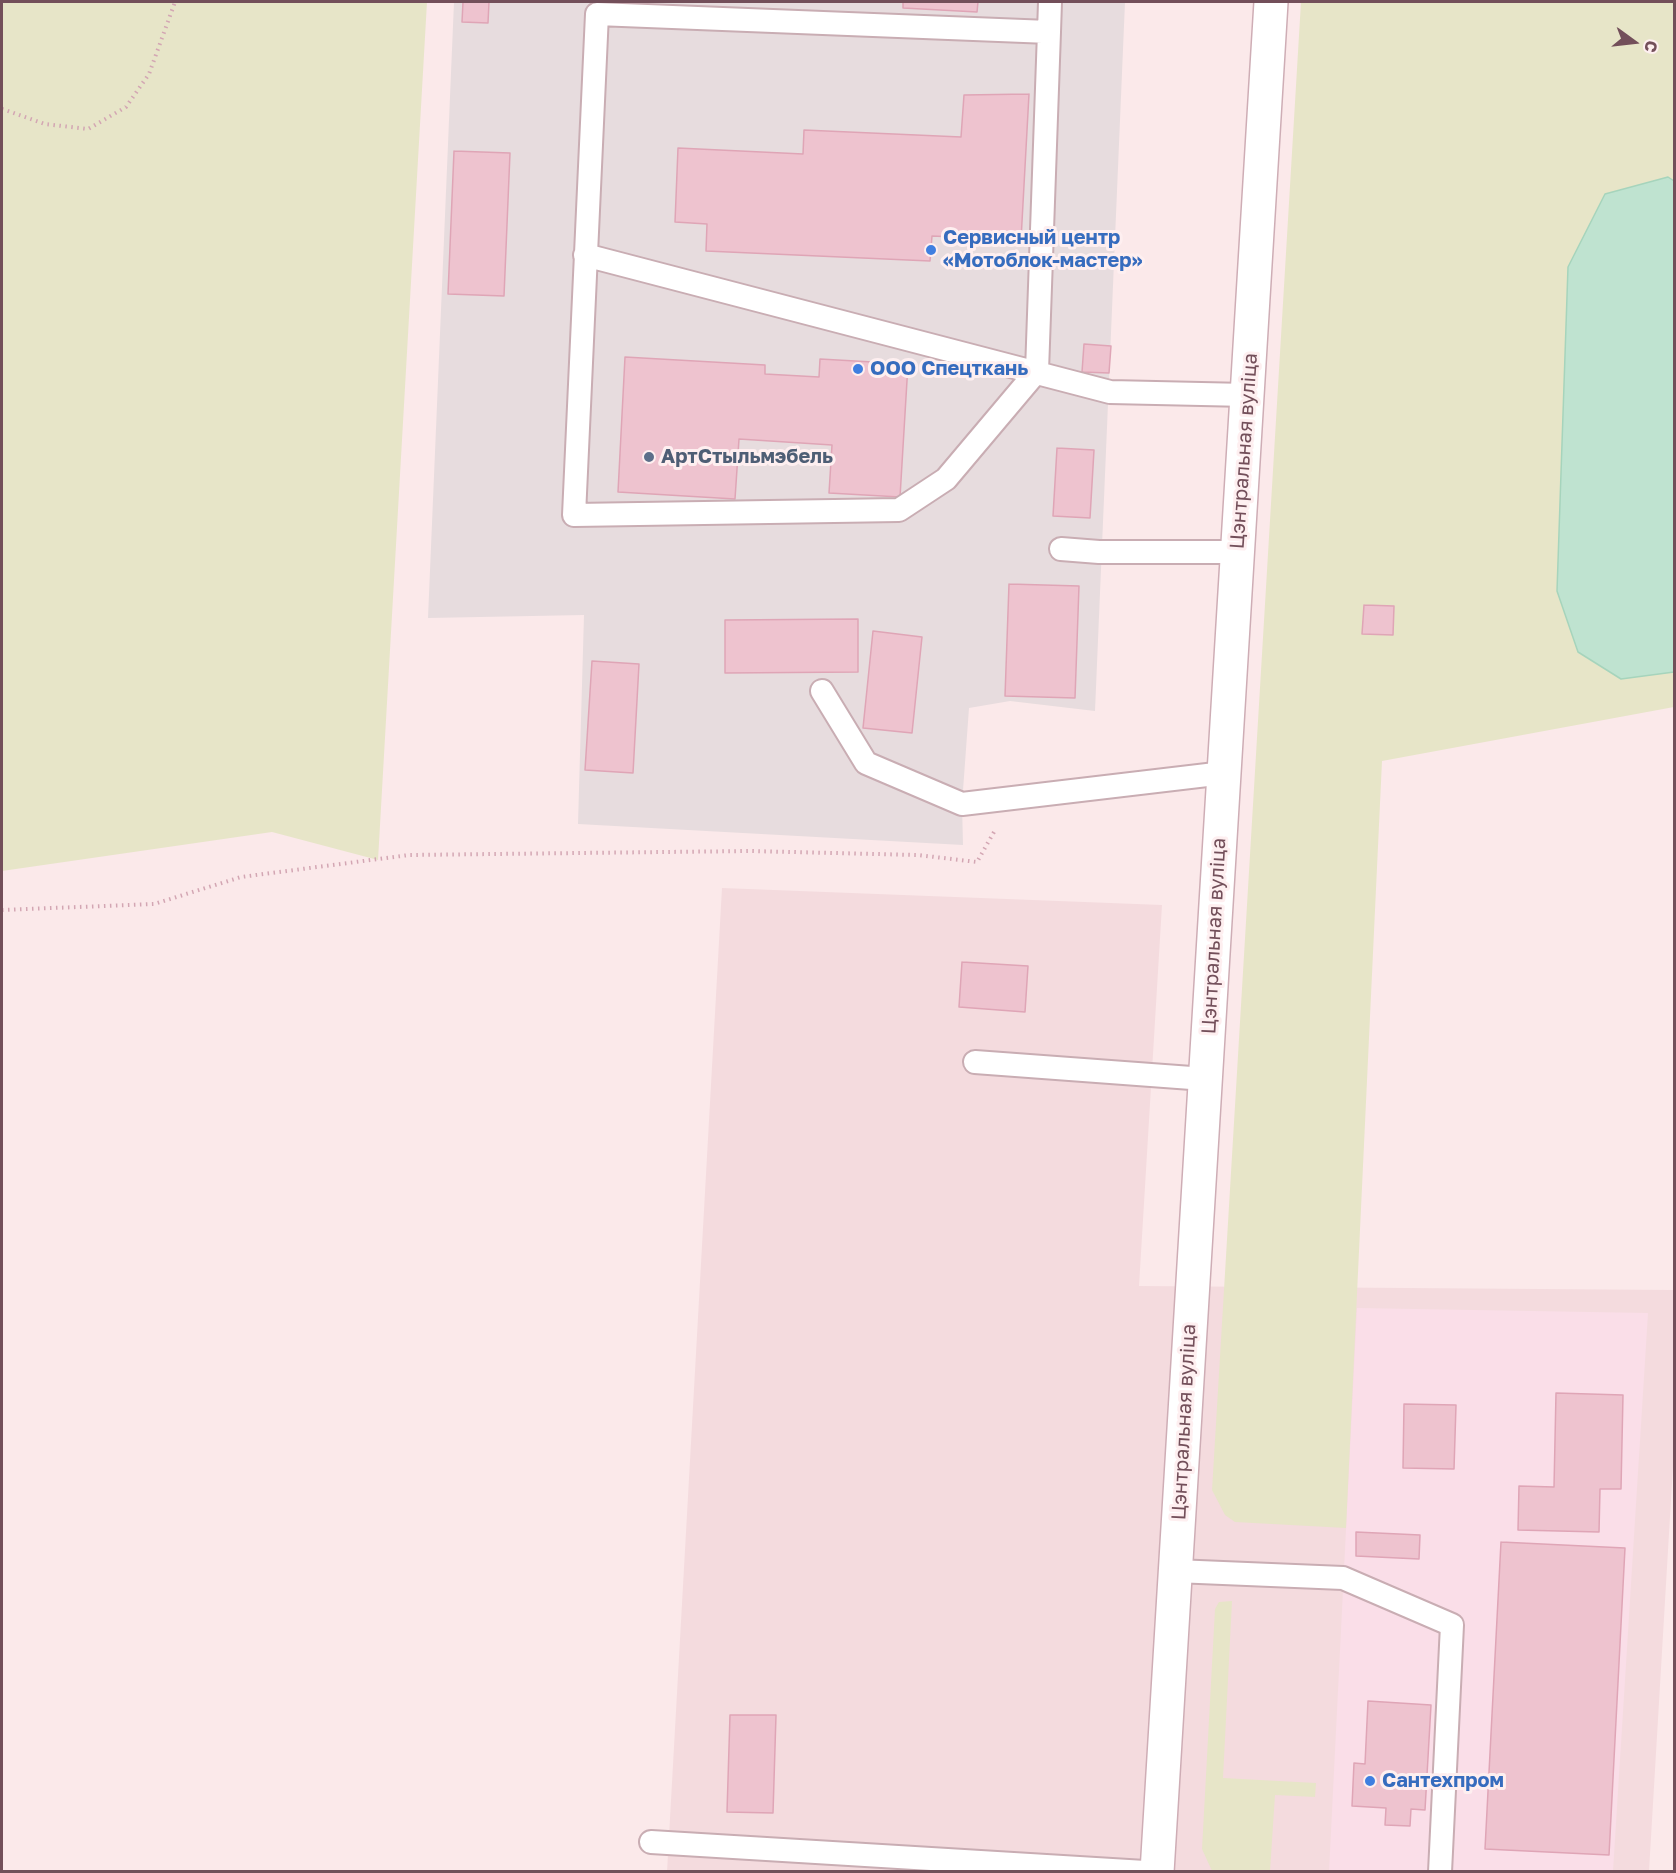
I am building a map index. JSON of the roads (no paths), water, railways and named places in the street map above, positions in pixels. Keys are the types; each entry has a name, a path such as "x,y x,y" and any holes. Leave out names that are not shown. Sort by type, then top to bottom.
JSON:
{"main road":[{"name":"Цэнтральная вуліца","path":"1157,1872 1271,2"}],"lane":[{"path":"1049,32 597,14 574,515 898,510 946,479 1037,371 1049,32 1050,2"},
{"path":"585,255 1037,371 1110,392 1247,395"},
{"path":"1060,549 1099,552 1237,552"},
{"path":"822,691 866,764 962,804 1224,772"},
{"path":"975,1062 1205,1079"},
{"path":"1175,1571 1343,1578 1452,1625 1440,1872"},
{"path":"651,1842 1144,1872"}],"place":[{"name":"Сервисный центр «Мотоблок-мастер»","path":"931,250"},
{"name":"ООО Спецткань","path":"858,369"},
{"name":"АртСтыльмэбель","path":"649,457"},
{"name":"Сантехпром","path":"1370,1781"}]}
